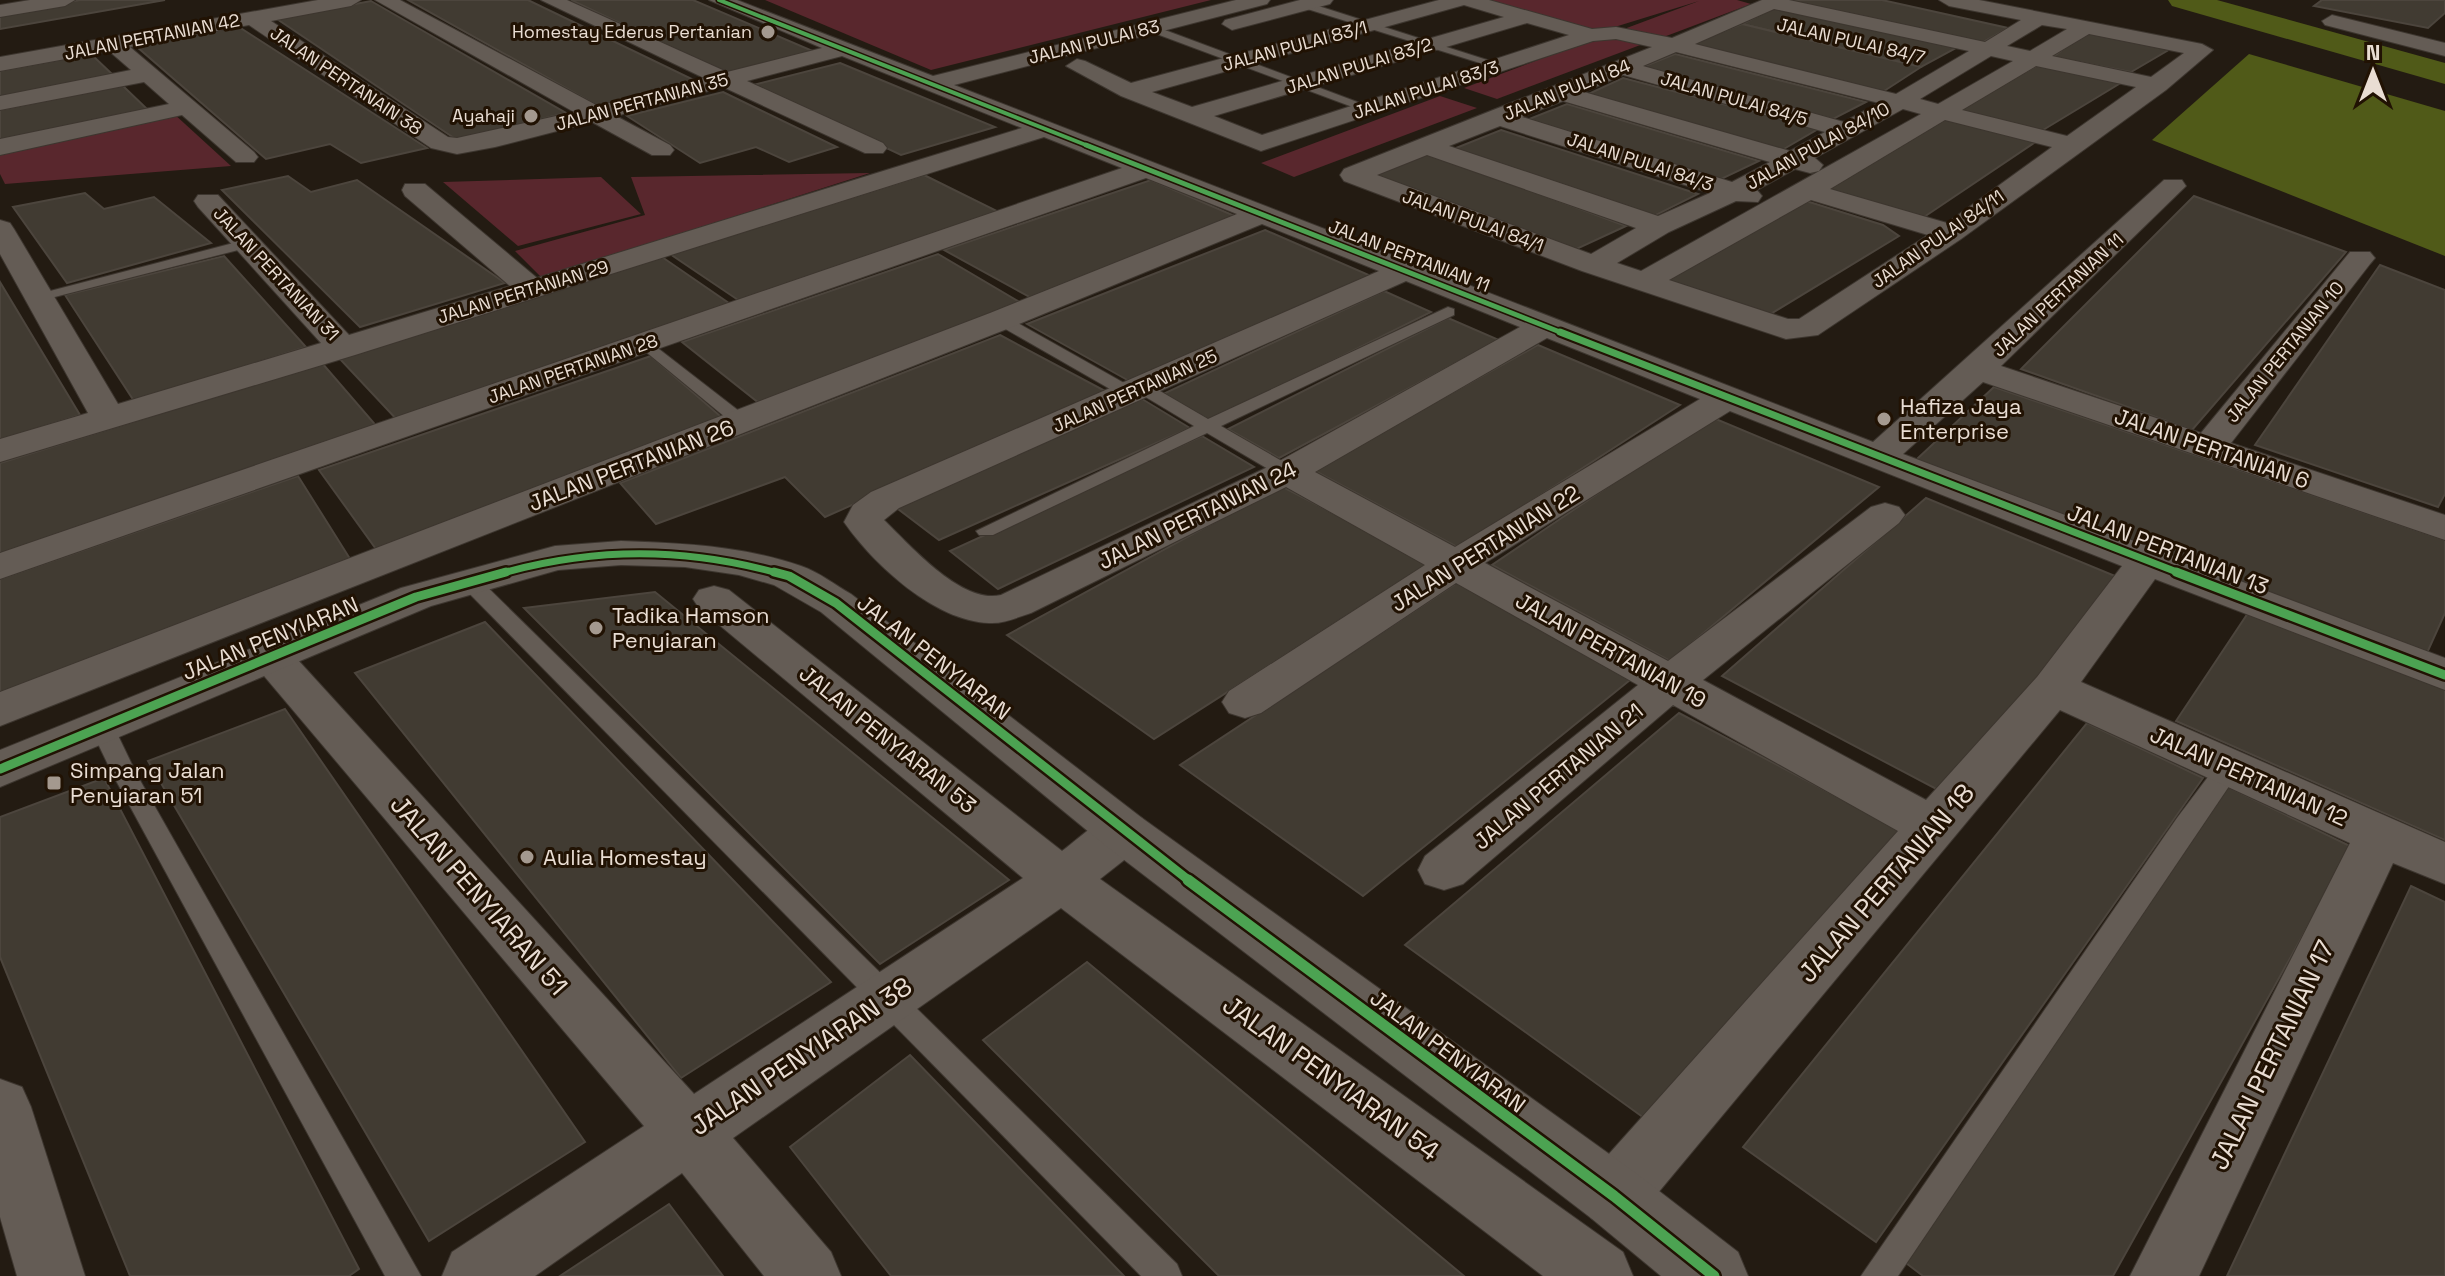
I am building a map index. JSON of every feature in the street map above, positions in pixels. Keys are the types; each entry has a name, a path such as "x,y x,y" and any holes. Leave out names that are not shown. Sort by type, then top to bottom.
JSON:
{"street":[{"path":"0,11 65,0"},
{"name":"JALAN PERTANIAN 42","path":"0,64 114,44 260,9 351,0"},
{"path":"385,0 661,150"},
{"path":"551,0 874,148"},
{"name":"JALAN PERTANIAN 11","path":"719,0 1878,457 1978,369 2173,186"},
{"name":"JALAN PULAI 83","path":"929,84 1260,0"},
{"path":"1464,0 1591,35 1616,33 1675,45 2072,145"},
{"name":"JALAN PULAI 83/1","path":"1129,91 1464,0"},
{"path":"1949,0 2086,27"},
{"path":"1776,1 1987,51 2158,85"},
{"name":"JALAN PULAI 84","path":"1353,175 1623,68 1776,1"},
{"path":"1191,115 1129,91 1077,66 1314,2"},
{"path":"0,48 260,9"},
{"name":"JALAN PERTANAIN 38","path":"260,9 440,143"},
{"name":"JALAN PULAI 84/7","path":"1744,16 1899,52"},
{"name":"JALAN PULAI 83/2","path":"1191,115 1527,17"},
{"name":"JALAN PULAI 84/10","path":"1593,265 1659,226 1734,192 1899,102 2039,18"},
{"path":"2332,21 2445,50"},
{"path":"1643,282 1782,206 2035,60 2086,27"},
{"name":"JALAN PULAI 84/11","path":"1593,265 1796,330 1807,328 1951,233 2202,50 2086,27"},
{"name":"JALAN PULAI 83/3","path":"1191,115 1261,143 1591,35"},
{"path":"114,44 245,157"},
{"name":"JALAN PERTANIAN 35","path":"440,143 471,145 843,49"},
{"name":"JALAN PULAI 84/7","path":"1929,59 1958,66"},
{"name":"JALAN PULAI 84/5","path":"1623,68 1845,130"},
{"path":"0,103 148,74"},
{"name":"JALAN PULAI 84/3","path":"1435,87 1782,206"},
{"path":"1562,93 1839,173"},
{"path":"0,147 187,107"},
{"name":"JALAN PERTANIAN 29","path":"0,451 343,348 1044,129"},
{"path":"1425,146 1659,226"},
{"name":"JALAN PERTANIAN 28","path":"0,567 1145,169"},
{"name":"JALAN PULAI 84/1","path":"1353,175 1593,265"},
{"path":"415,190 531,289"},
{"path":"1808,191 1951,233"},
{"name":"JALAN PERTANIAN 31","path":"208,201 343,348"},
{"name":"JALAN PERTANIAN 26","path":"0,710 742,422 1261,214"},
{"path":"0,229 109,418"},
{"name":"JALAN PERTANIAN 10","path":"2209,446 2360,258"},
{"name":"JALAN PERTANIAN 25","path":"867,513 885,500 1404,271"},
{"name":"JALAN PERTANIAN 24","path":"867,513 864,522 909,567 964,606 990,611 1016,604 1287,472 1545,326"},
{"name":"JALAN PERTANIAN 6","path":"1978,369 2445,528"},
{"name":"JALAN PERTANIAN 22","path":"1245,702 1456,565 1727,398"},
{"name":"JALAN PERTANIAN 13","path":"1878,457 2147,561 2443,670"},
{"name":"JALAN PERTANIAN 19","path":"1287,472 1935,828"},
{"name":"JALAN PERTANIAN 21","path":"1444,870 1671,683 1885,515"},
{"name":"JALAN PENYIARAN","path":"0,769 416,597 555,558 621,553 742,563 789,576 836,603 908,657 1124,832 1614,1196 1714,1276"},
{"name":"JALAN PERTANIAN 18","path":"1614,1196 2053,688 2147,561"},
{"name":"JALAN PENYIARAN 53","path":"714,599 1062,880"},
{"name":"JALAN PENYIARAN 51","path":"271,658 688,1132 807,1276"},
{"name":"JALAN PERTANIAN 12","path":"2053,688 2445,864"},
{"name":"JALAN PENYIARAN 38","path":"476,1276 1062,880 1124,832"},
{"name":"JALAN PERTANIAN 17","path":"2164,1276 2380,835"},
{"name":"JALAN PENYIARAN 54","path":"1062,880 1599,1276"},
{"path":"0,1107 51,1276"}],"lane":[{"path":"1314,2 1368,26 1500,66"},
{"path":"1150,28 1370,109"},
{"path":"39,296 245,244"},
{"path":"986,531 1448,312"},
{"path":"1001,320 1209,427 1287,472"},
{"path":"646,344 742,422"},
{"path":"468,580 1165,1276"},
{"path":"101,725 125,775 404,1276"},
{"path":"1878,1276 2229,767"}],"shaded area":[{"path":"765,0 1211,0 931,70"},
{"path":"1473,0 1737,0 1751,4 1661,38 1624,29 1699,1 1592,34"},
{"path":"1607,34 1643,44 1497,99 1464,88"},
{"path":"2249,54 2445,111 2445,256 2152,140"},
{"path":"1440,96 1477,108 1294,177 1261,163"},
{"path":"173,113 231,166 5,184 0,174 0,149"},
{"path":"870,173 542,278 515,251 645,215 631,177"},
{"path":"601,177 641,214 518,246 443,182"}],"building":[{"path":"80,0 165,0 0,29 0,14"},
{"path":"408,0 528,0 698,82 600,107"},
{"path":"571,0 693,0 815,52 727,74"},
{"path":"1792,0 1882,0 2008,28 1976,46 1785,3"},
{"path":"2322,0 2445,0 2445,13 2428,28 2314,6"},
{"path":"371,1 566,113 457,140 277,19"},
{"path":"1776,7 1958,47 1921,67 1742,24"},
{"path":"1742,24 1921,67 1881,93 1687,45"},
{"path":"239,27 427,148 361,163 330,144 266,159 136,46"},
{"path":"2087,31 2172,48 2131,72 2053,57"},
{"path":"91,54 115,77 0,99 0,71"},
{"path":"1675,54 1866,102 1833,119 1640,68"},
{"path":"840,63 995,127 901,155 753,85"},
{"path":"2042,63 2124,81 2038,133 1951,112"},
{"path":"1623,78 1818,129 1782,150 1584,96"},
{"path":"122,85 149,111 0,143 0,110"},
{"path":"723,92 837,147 789,162 756,147 700,163 627,116"},
{"path":"1567,104 1759,161 1717,181 1524,121"},
{"path":"1945,114 2037,141 1921,219 1823,192"},
{"path":"1501,130 1698,194 1646,220 1446,152"},
{"path":"1429,153 1626,226 1570,252 1371,173"},
{"path":"924,175 1005,215 744,304 670,254"},
{"path":"288,176 311,192 357,180 505,283 360,327 222,190"},
{"path":"1151,180 1244,220 1035,300 944,250"},
{"path":"85,193 104,209 154,197 211,243 67,283 13,207"},
{"path":"2194,196 2346,252 2192,430 2021,369"},
{"path":"1803,200 1883,225 1899,236 1764,318 1663,282"},
{"path":"1265,230 1371,276 1131,382 1027,324"},
{"path":"938,254 1023,304 764,407 682,342"},
{"path":"224,256 306,347 134,401 65,295"},
{"path":"662,257 736,308 400,423 339,358"},
{"path":"2380,265 2445,290 2445,494 2438,507 2255,445"},
{"path":"0,282 80,415 0,440"},
{"path":"1384,291 1431,312 1211,421 1163,394"},
{"path":"1448,318 1499,340 1279,458 1228,429"},
{"path":"1000,335 1107,392 825,517 785,477 656,524 620,483"},
{"path":"1538,345 1680,405 1459,548 1313,470"},
{"path":"651,356 727,422 381,556 319,470"},
{"path":"322,363 379,429 0,560 0,463"},
{"path":"1994,387 2445,540 2445,613 2427,653 1916,460"},
{"path":"1142,399 1190,428 939,540 894,506"},
{"path":"1711,417 1879,487 1670,661 1492,565"},
{"path":"1202,436 1254,467 998,589 950,551"},
{"path":"298,476 352,562 0,701 0,579"},
{"path":"1281,486 1429,563 1154,739 1007,635"},
{"path":"1926,498 2127,581 1942,792 1722,676"},
{"path":"1457,583 1635,676 1363,896 1180,765"},
{"path":"655,592 1009,880 880,964 524,608"},
{"path":"2254,604 2445,678 2445,840 2176,721"},
{"path":"485,622 831,982 681,1078 355,673"},
{"path":"285,709 585,1142 429,1241 148,761"},
{"path":"1679,713 1902,831 1644,1118 1405,945"},
{"path":"2087,723 2203,778 1876,1242 1743,1147"},
{"path":"104,778 359,1269 349,1276 130,1276 0,957 0,817"},
{"path":"2224,785 2352,847 2113,1276 1923,1276 1906,1263"},
{"path":"2411,886 2445,902 2445,1276 2227,1276"},
{"path":"1087,962 1464,1276 1219,1276 983,1040"},
{"path":"910,1055 1124,1276 891,1276 790,1147"},
{"path":"669,1204 723,1276 560,1276"}],"waterway":[{"path":"2183,0 2445,74"}],"cycle path":[{"path":"719,0 1878,457 2445,675"},
{"path":"0,769 416,597 555,558 621,553 685,555 742,563 789,576 836,603 908,657 1124,832 1614,1196 1714,1276"}],"place":[{"name":"Homestay Ederus Pertanian","path":"768,32"},
{"name":"Ayahaji","path":"531,116"},
{"name":"Hafiza Jaya Enterprise","path":"1884,419"},
{"name":"Tadika Hamson Penyiaran","path":"596,628"},
{"name":"Simpang Jalan Penyiaran 51","path":"54,783"},
{"name":"Aulia Homestay","path":"527,857"}]}
